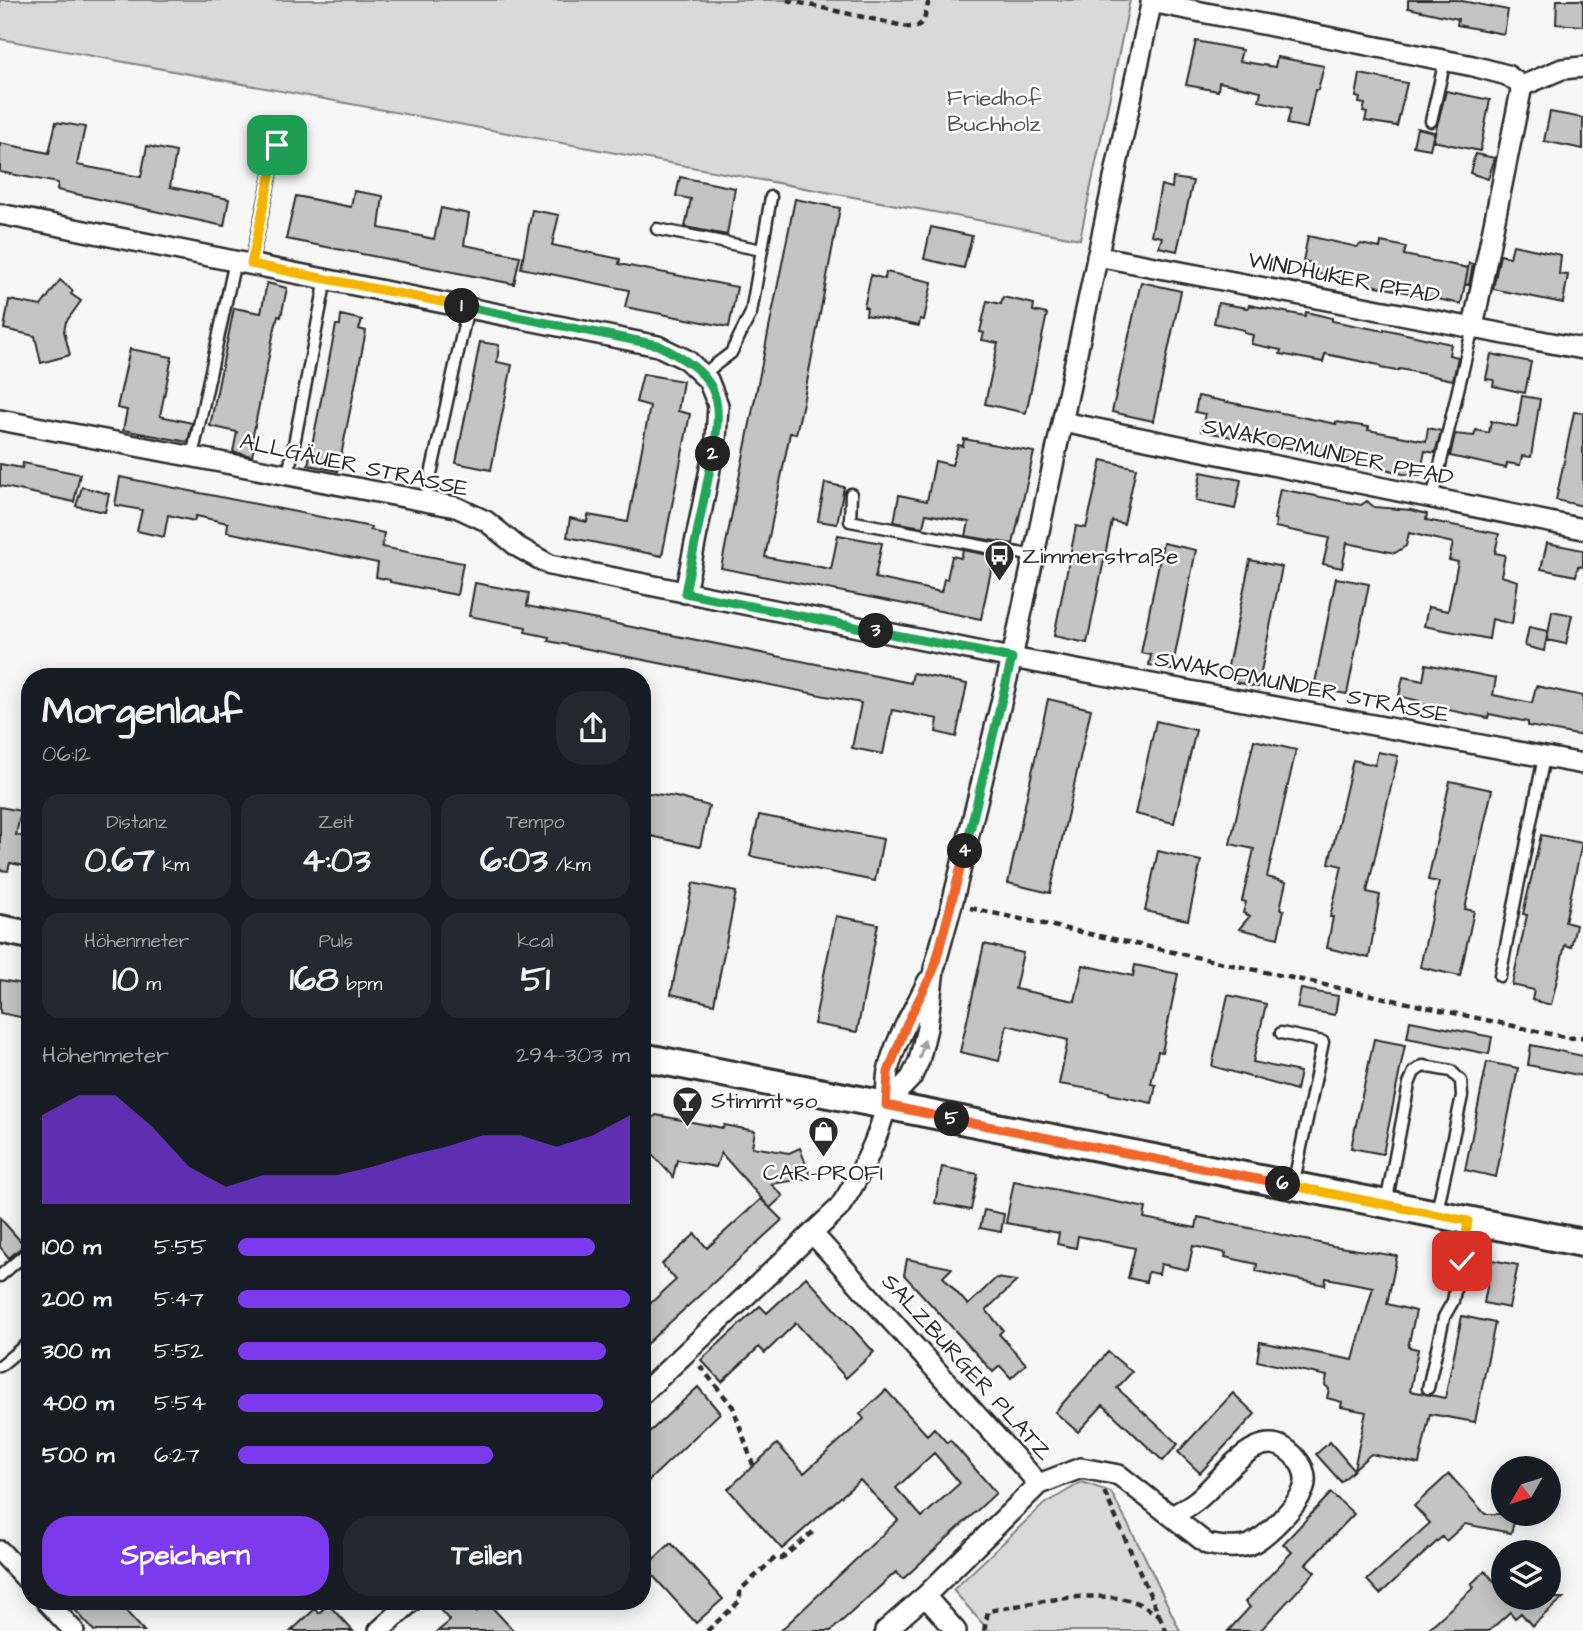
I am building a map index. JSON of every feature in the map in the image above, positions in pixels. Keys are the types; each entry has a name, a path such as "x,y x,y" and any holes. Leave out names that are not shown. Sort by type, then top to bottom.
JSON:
{"main road":[{"path":"0,929 21,933"},
{"path":"651,1059 1583,1243"}],"street":[{"path":"651,1386 839,1208 857,1183 886,1105 911,1078 919,1061 927,1028 934,969 1012,658 1152,1 1445,60 1507,75 1522,86"},
{"path":"1522,86 1562,69 1583,67"},
{"path":"1473,327 1522,86"},
{"path":"0,214 658,345 687,360 708,380 718,405 718,416 716,439 685,593"},
{"name":"WINDHUKER PFAD","path":"1097,256 1583,349"},
{"name":"ALLGÄUER STRASSE","path":"0,420 456,507 486,521 518,547 550,565 1012,658"},
{"name":"SWAKOPMUNDER PFAD","path":"1063,422 1583,529"},
{"name":"SWAKOPMUNDER STRASSE","path":"1012,658 1583,764"},
{"name":"SALZBURGER PLATZ","path":"813,1234 1040,1484 1081,1468 1119,1475 1207,1544 1222,1547 1248,1545 1269,1530 1298,1499 1304,1486 1305,1472 1288,1450 1263,1444 1249,1449 1200,1498 1172,1516"},
{"path":"886,1631 1040,1484"},
{"path":"0,1551 21,1573"},
{"path":"925,1596 956,1631"},
{"path":"54,1610 74,1631"},
{"path":"379,1631 402,1610"}],"lane":[{"path":"1431,121 1445,60"},
{"path":"192,457 277,145"},
{"path":"702,374 731,353 751,313 771,197"},
{"path":"657,229 762,250"},
{"path":"288,475 326,279"},
{"path":"425,501 467,307"},
{"path":"1432,499 1473,327"},
{"path":"851,494 850,521 1034,555"},
{"path":"1500,976 1544,757"},
{"path":"1280,1033 1324,1042 1293,1186"},
{"path":"1386,1205 1409,1084 1414,1072 1423,1066 1451,1071 1461,1081 1462,1096 1436,1215"},
{"path":"1428,1388 1444,1317 1453,1301 1468,1221"},
{"path":"0,1276 21,1258"},
{"path":"0,1366 21,1348"}],"path":[{"path":"788,0 918,27 924,20 929,0"},
{"path":"952,904 1569,1038 1583,1037"},
{"path":"688,1352 733,1406 752,1465"},
{"path":"1097,1470 1108,1503 1167,1631"},
{"path":"707,1631 740,1601 740,1590 775,1558 781,1559 813,1532"},
{"path":"984,1631 988,1611 1064,1599 1101,1597 1135,1602 1159,1615"}],"green space":[{"name":"Friedhof Buchholz","path":"0,0 1130,0 1080,239 0,39"},
{"path":"1082,1482 1111,1492 1180,1631 989,1631 953,1590 1043,1505"}],"building":[{"path":"1408,0 1457,0 1508,10 1504,34 1457,25 1458,19 1408,8"},
{"path":"1557,0 1583,0 1583,26 1556,24"},
{"path":"1196,41 1242,50 1239,61 1275,67 1277,57 1324,66 1318,90 1315,90 1307,128 1287,124 1291,108 1259,101 1261,91 1219,82 1218,91 1186,85"},
{"path":"1360,74 1407,83 1397,126 1365,121 1365,104 1359,103 1360,98 1356,97"},
{"path":"1446,91 1490,100 1480,151 1433,141"},
{"path":"1550,112 1583,118 1583,149 1544,141"},
{"path":"56,122 85,127 77,165 141,177 147,146 176,152 170,187 229,199 224,226 57,190 58,183 0,172 0,143 49,153"},
{"path":"1417,128 1434,132 1430,149 1413,146"},
{"path":"1475,154 1495,158 1488,179 1470,173"},
{"path":"680,177 735,188 727,235 685,227 691,199 676,196"},
{"path":"1173,178 1193,181 1177,251 1159,247 1162,237 1151,235 1161,185 1172,188"},
{"path":"354,191 383,196 379,228 434,239 441,208 469,214 464,245 520,256 514,284 286,239 296,196 351,207"},
{"path":"795,199 840,208 804,398 796,434 790,433 765,557 831,569 838,535 882,543 875,578 941,592 952,556 961,558 963,550 994,556 981,619 721,568"},
{"path":"532,210 559,215 552,245 620,259 619,264 737,287 729,327 625,307 629,290 521,268"},
{"path":"931,227 972,236 964,268 924,259"},
{"path":"1308,236 1357,247 1361,244 1380,248 1381,242 1406,247 1404,255 1468,268 1469,263 1473,264 1469,285 1465,284 1461,304 1311,272 1313,263 1303,261"},
{"path":"1513,245 1561,255 1559,274 1568,275 1563,303 1493,289 1500,255 1510,257"},
{"path":"886,272 932,282 924,320 920,319 919,326 866,315 867,308 864,307 871,275 885,279"},
{"path":"60,280 73,291 71,294 81,301 66,322 64,331 70,355 41,363 35,336 4,329 9,300 41,306"},
{"path":"1141,282 1181,291 1153,421 1112,412"},
{"path":"267,283 287,288 281,317 278,316 273,336 253,435 256,436 252,456 233,452 237,432 210,426 234,308 261,313"},
{"path":"1003,297 1034,304 1033,311 1047,314 1026,413 985,404 998,343 982,340 984,333 980,332 987,301 1001,304"},
{"path":"1218,303 1248,308 1249,305 1305,316 1306,312 1332,318 1332,321 1451,344 1449,355 1458,357 1453,380 1400,369 1396,371 1381,368 1379,365 1325,354 1323,362 1280,354 1281,350 1251,344 1253,335 1244,333 1244,330 1214,323"},
{"path":"341,315 362,320 359,329 366,331 338,471 308,465 336,325 340,325"},
{"path":"480,342 499,345 497,362 512,365 491,470 456,463"},
{"path":"130,349 172,357 160,416 192,423 188,442 123,430 127,410 117,408"},
{"path":"1491,354 1531,362 1525,393 1493,386 1494,380 1486,379"},
{"path":"643,374 683,381 678,411 690,414 662,556 567,537 570,518 587,522 588,515 628,522 650,406 636,402"},
{"path":"1198,396 1336,424 1369,427 1368,430 1426,441 1428,428 1441,431 1435,453 1425,451 1420,475 1403,474 1361,462 1201,431 1205,414 1195,412"},
{"path":"1522,396 1540,399 1531,457 1522,456 1520,465 1507,463 1506,468 1450,456 1455,434 1474,436 1476,430 1489,433 1491,421 1517,427"},
{"path":"1574,412 1583,413 1583,506 1556,500"},
{"path":"964,439 1034,452 1013,544 966,536 969,522 926,514 923,527 894,522 899,495 927,501 935,461 952,465 958,445 963,446"},
{"path":"1102,460 1136,468 1124,524 1112,521 1087,643 1054,636 1076,526 1086,528"},
{"path":"23,463 80,474 74,502 0,486 0,464 22,468"},
{"path":"1201,472 1241,480 1235,509 1196,501"},
{"path":"120,477 371,527 370,530 384,533 382,547 463,563 457,595 376,577 378,563 227,532 228,523 196,516 194,521 168,515 164,537 137,531 142,510 115,505"},
{"path":"825,483 844,487 837,524 818,521"},
{"path":"82,487 109,494 105,512 76,506"},
{"path":"1280,489 1361,505 1367,501 1374,507 1411,510 1427,514 1426,520 1499,534 1495,553 1505,555 1501,576 1518,581 1512,624 1492,619 1489,639 1424,626 1428,607 1448,611 1458,562 1449,560 1453,543 1409,533 1406,546 1395,553 1347,543 1342,568 1323,564 1329,538 1275,527"},
{"path":"1163,543 1196,550 1172,670 1149,665 1151,655 1141,653"},
{"path":"1547,543 1583,550 1583,567 1578,566 1576,576 1541,569"},
{"path":"1250,560 1282,567 1258,687 1235,682 1237,673 1227,671"},
{"path":"1336,578 1369,584 1347,694 1314,688"},
{"path":"475,583 529,593 527,606 911,683 913,673 967,684 956,737 936,732 938,719 892,710 883,754 852,748 861,703 548,641 549,637 525,632 526,627 469,616"},
{"path":"1552,611 1572,615 1566,644 1547,640"},
{"path":"1529,627 1548,631 1544,651 1525,646"},
{"path":"1426,664 1496,678 1493,695 1532,703 1536,686 1583,696 1583,736 1528,726 1528,722 1489,714 1488,718 1419,704 1419,701 1399,696 1403,677 1423,681"},
{"path":"1048,699 1091,709 1050,893 1008,883"},
{"path":"1156,721 1196,730 1174,823 1135,814"},
{"path":"1254,740 1296,750 1267,877 1286,882 1280,909 1284,910 1278,938 1239,929 1250,916 1243,913 1246,902 1242,901 1254,849 1230,844"},
{"path":"1378,752 1398,756 1367,892 1380,895 1369,958 1327,948 1333,917 1330,917 1342,866 1329,863 1353,760 1375,765"},
{"path":"1450,781 1492,790 1465,909 1474,911 1460,976 1420,967 1439,882 1428,880"},
{"path":"651,793 709,806 700,847 651,836"},
{"path":"0,807 21,811 16,835 21,836 21,865 10,863 8,871 0,870"},
{"path":"759,815 883,839 875,881 750,856"},
{"path":"1541,835 1582,843 1565,922 1576,925 1571,947 1565,945 1551,1005 1532,1000 1534,990 1512,985 1527,915 1523,914"},
{"path":"1158,851 1201,861 1188,920 1145,911"},
{"path":"693,883 736,892 714,1004 671,994"},
{"path":"836,916 878,924 857,1032 814,1024"},
{"path":"984,944 1023,953 1015,989 1075,1001 1083,965 1133,976 1135,965 1178,974 1162,1052 1158,1051 1151,1084 1156,1085 1152,1103 1109,1092 1059,1084 1068,1040 1007,1025 999,1061 960,1052"},
{"path":"0,980 21,984 21,1017 0,1013"},
{"path":"1301,989 1338,996 1335,1015 1297,1008"},
{"path":"1228,995 1266,1004 1253,1062 1300,1072 1296,1090 1212,1066"},
{"path":"1410,1021 1492,1037 1489,1054 1407,1038"},
{"path":"1374,1039 1405,1045 1383,1154 1351,1148"},
{"path":"1531,1045 1583,1056 1583,1076 1528,1065"},
{"path":"1487,1062 1518,1068 1496,1177 1465,1170"},
{"path":"656,1115 723,1128 724,1125 755,1131 752,1147 789,1153 800,1148 811,1178 771,1184 783,1196 770,1208 721,1153 716,1167 677,1160 673,1177 651,1153 651,1119"},
{"path":"942,1167 978,1174 971,1210 935,1203"},
{"path":"1014,1181 1146,1208 1144,1218 1196,1228 1198,1217 1333,1246 1397,1256 1387,1304 1416,1311 1408,1347 1418,1349 1410,1391 1445,1398 1462,1316 1495,1323 1475,1422 1430,1414 1419,1464 1371,1454 1354,1469 1366,1412 1341,1407 1342,1402 1327,1398 1327,1376 1257,1361 1260,1342 1353,1360 1373,1287 1326,1278 1325,1285 1256,1271 1257,1264 1225,1257 1226,1253 1193,1246 1188,1270 1161,1264 1159,1274 1148,1272 1146,1282 1128,1278 1135,1248 1078,1236 1076,1248 1057,1244 1059,1233 1006,1223"},
{"path":"761,1199 782,1220 651,1340 651,1303 676,1280 662,1264 695,1234 707,1248"},
{"path":"984,1210 1004,1214 1001,1232 980,1228"},
{"path":"0,1218 21,1242 21,1248 9,1258 0,1247"},
{"path":"907,1259 952,1268 943,1277 968,1305 996,1278 1017,1281 986,1310 1003,1330 999,1334 1026,1364 1011,1378 1000,1366 993,1372 904,1275"},
{"path":"1492,1260 1518,1265 1509,1308 1484,1303"},
{"path":"806,1277 874,1352 846,1378 796,1323 765,1353 759,1347 722,1382 701,1360 760,1306 767,1313"},
{"path":"1108,1352 1132,1372 1117,1388 1178,1444 1163,1461 1103,1405 1078,1432 1055,1412"},
{"path":"698,1387 720,1413 651,1478 651,1431"},
{"path":"886,1390 927,1435 934,1428 947,1443 950,1440 996,1493 903,1579 896,1572 831,1631 780,1631 898,1520 860,1480 782,1549 728,1489 777,1444 804,1473 864,1419 860,1414","holes":["934,1453 960,1483 922,1517 896,1488"]},
{"path":"1233,1393 1255,1414 1200,1473 1178,1452"},
{"path":"1330,1442 1354,1470 1341,1482 1316,1454"},
{"path":"1449,1474 1485,1514 1491,1514 1491,1526 1513,1526 1511,1533 1465,1524 1446,1541 1442,1537 1380,1594 1367,1580 1430,1523 1414,1506"},
{"path":"1331,1493 1354,1514 1306,1564 1315,1572 1260,1631 1228,1631 1250,1607 1245,1602 1292,1552 1283,1544"},
{"path":"671,1543 723,1599 696,1623 651,1574 651,1561"},
{"path":"1485,1571 1491,1578 1491,1610 1550,1610 1532,1626 1521,1613 1515,1618 1510,1612 1489,1631 1426,1631 1474,1587 1471,1584"},
{"path":"75,1610 125,1610 144,1631 94,1631"},
{"path":"314,1610 319,1613 322,1610 334,1610 353,1631 291,1631"},
{"path":"440,1610 494,1610 514,1631 438,1631 450,1621"}],"place":[{"name":"Zimmerstraße","path":"999,583"},
{"name":"Stimmt so","path":"688,1128"},
{"name":"CAR-PROFI","path":"823,1159"}],"route":[{"path":"277,145 251,264 658,345 687,360 708,380 718,405 716,439 685,593 1012,658 934,969 894,1053 888,1072 886,1105 1468,1221 1462,1261"}]}
